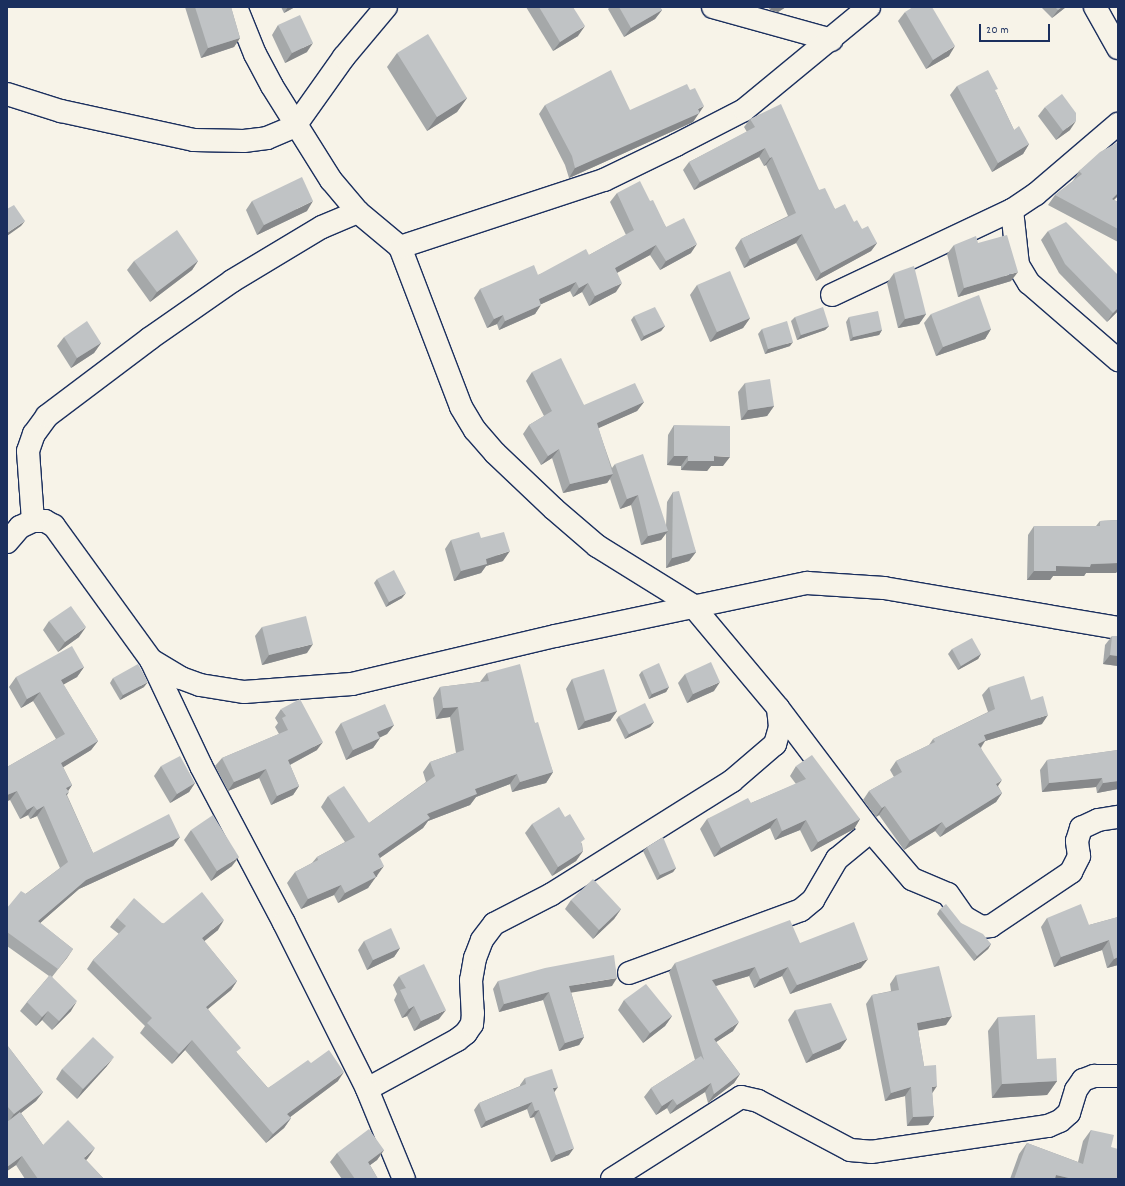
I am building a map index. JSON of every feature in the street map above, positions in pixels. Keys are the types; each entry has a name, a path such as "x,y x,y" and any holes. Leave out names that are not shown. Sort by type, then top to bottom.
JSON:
{"street":[{"path":"236,7 255,54 296,126 331,180 358,212 400,247 461,407 475,430 495,453 554,509 597,546 692,605 778,708 871,831 912,879 948,894 972,923 981,927 992,926 1071,872 1079,856 1077,841 1081,828 1098,820 1118,817"},
{"path":"7,94 61,111 194,140 244,140 267,138 296,126 344,57 386,7"},
{"path":"713,7 832,40"},
{"path":"400,247 604,180 744,110 832,40 869,7"},
{"path":"1095,7 1118,48"},
{"path":"832,295 1012,210 1036,194 1118,124"},
{"path":"1012,210 1018,265 1029,283 1118,360"},
{"path":"33,521 28,451 34,434 46,416 149,339 232,282 322,227 358,212"},
{"path":"7,542 20,527 33,521 45,520 54,526 151,660 201,766 284,924 367,1089 404,1179"},
{"path":"151,660 181,678 200,685 244,692 352,684 692,605 807,583 844,584 884,588 1118,628"},
{"path":"367,1089 457,1040 466,1033 472,1024 474,1013 471,980 475,958 482,940 494,924 552,894 732,781 775,744 780,727 778,708"},
{"path":"629,973 801,910 813,900 837,859 871,831"},
{"path":"612,1179 741,1097 758,1101 850,1150 871,1152 1048,1126 1060,1121 1069,1113 1076,1090 1083,1080 1094,1076 1118,1076"}],"building":[{"path":"195,7 231,7 240,38 208,48"},
{"path":"539,7 573,7 585,26 560,42"},
{"path":"619,7 660,7 662,10 631,28"},
{"path":"913,7 932,7 955,46 933,60 905,12"},
{"path":"1055,7 1062,7 1058,10"},
{"path":"300,15 313,43 292,53 278,25"},
{"path":"428,34 467,98 437,117 397,53"},
{"path":"611,70 630,110 687,84 690,90 695,88 704,106 698,109 700,113 575,168 572,156 545,105"},
{"path":"988,70 998,89 995,90 1014,130 1019,126 1029,144 998,163 957,86"},
{"path":"1062,94 1076,113 1076,121 1063,131 1045,107"},
{"path":"781,104 819,190 825,188 835,209 845,204 854,222 857,220 862,229 868,226 877,243 821,273 802,234 750,259 741,239 796,213 772,157 770,158 765,148 700,182 689,162 755,127 750,119"},
{"path":"1118,142 1118,193 1112,199 1118,202 1118,229 1055,195 1082,174 1079,171 1100,152"},
{"path":"302,177 313,201 264,225 252,201"},
{"path":"640,181 650,201 653,200 666,227 684,218 697,244 666,261 656,245 615,268 622,283 595,296 588,283 579,288 576,282 539,299 541,305 505,321 503,315 494,319 480,289 534,265 538,275 586,249 589,255 634,230 617,193"},
{"path":"14,205 25,221 7,233 7,209"},
{"path":"1066,222 1118,275 1118,308 1113,313 1065,264 1048,231"},
{"path":"177,230 198,261 157,292 134,261"},
{"path":"1007,235 1018,272 964,288 954,245 976,236 978,243"},
{"path":"914,266 926,314 905,319 894,273"},
{"path":"730,271 750,318 717,332 697,285"},
{"path":"979,295 991,329 943,347 931,314"},
{"path":"655,307 665,326 644,336 634,316"},
{"path":"823,307 829,326 801,335 795,317"},
{"path":"878,311 882,330 853,337 849,317"},
{"path":"87,321 101,343 77,358 64,337"},
{"path":"787,321 793,342 768,349 762,329"},
{"path":"561,358 584,405 635,383 644,402 597,423 613,474 570,484 559,449 548,456 529,425 552,411 532,372"},
{"path":"770,379 774,406 748,410 745,383"},
{"path":"674,425 730,426 730,457 714,456 714,461 688,461 688,456 674,456"},
{"path":"643,454 668,531 648,536 638,495 627,499 615,464"},
{"path":"679,491 696,552 672,558 673,492"},
{"path":"1118,520 1118,563 1091,564 1090,567 1056,566 1056,571 1034,571 1034,526 1100,526 1100,521"},
{"path":"479,532 481,538 504,532 510,551 486,559 487,564 461,571 451,540"},
{"path":"394,570 406,593 389,602 377,579"},
{"path":"71,606 86,627 65,642 49,621"},
{"path":"306,616 313,644 269,655 262,627"},
{"path":"1112,636 1118,636 1118,656 1110,655"},
{"path":"972,638 981,654 961,666 952,649"},
{"path":"72,646 84,667 61,680 98,741 61,763 72,785 66,788 69,792 66,794 93,853 169,814 180,837 86,880 38,921 73,949 58,969 7,932 7,908 21,891 26,894 68,862 44,806 37,810 34,806 27,810 17,791 7,795 7,767 65,734 40,692 27,699 16,677"},
{"path":"711,662 720,682 693,694 685,674"},
{"path":"659,663 669,687 652,694 642,671"},
{"path":"138,664 148,682 123,695 113,678"},
{"path":"520,664 535,723 538,722 553,772 520,782 517,774 475,789 477,794 427,814 430,818 378,854 384,866 373,872 376,877 345,893 341,885 308,899 295,872 318,860 317,857 355,837 328,796 344,786 369,823 435,776 430,762 464,750 458,707 443,708 440,687 489,681 487,673"},
{"path":"604,669 617,711 585,721 572,679"},
{"path":"1024,676 1031,700 1043,696 1048,715 984,735 986,740 978,744 1002,780 996,784 1002,793 946,828 942,822 910,841 885,806 882,808 869,791 902,772 896,761 935,742 933,739 995,709 989,687"},
{"path":"300,699 323,742 288,760 299,786 277,796 266,769 234,782 222,758 288,730 282,718 286,716 281,709"},
{"path":"645,703 654,722 629,734 619,716"},
{"path":"385,704 394,725 377,732 380,738 353,750 341,723"},
{"path":"1118,750 1118,781 1103,783 1102,778 1049,783 1047,760"},
{"path":"812,755 860,819 818,842 806,820 782,831 777,818 721,848 707,819 748,798 751,803 806,779 796,766"},
{"path":"180,756 195,783 177,794 161,766"},
{"path":"559,807 565,817 570,814 585,839 581,842 583,851 558,867 532,824"},
{"path":"213,815 239,857 217,871 191,830"},
{"path":"663,837 676,868 660,875 647,847"},
{"path":"593,879 621,909 599,930 571,900"},
{"path":"202,892 224,920 202,938 237,981 206,1007 241,1048 236,1052 268,1088 308,1060 311,1063 329,1050 344,1072 287,1114 291,1118 273,1134 192,1040 179,1054 147,1023 152,1018 93,960 126,926 117,918 134,898 163,924"},
{"path":"946,904 961,923 983,934 991,944 977,956 940,909"},
{"path":"1081,904 1089,925 1118,917 1118,957 1114,959 1109,940 1061,957 1047,918"},
{"path":"790,920 800,943 854,922 868,959 797,985 788,967 760,979 755,967 712,980 739,1022 714,1039 740,1074 714,1094 711,1083 677,1105 673,1099 662,1106 651,1088 701,1056 704,1060 675,963"},
{"path":"391,928 400,948 373,960 364,941"},
{"path":"614,955 617,978 569,986 584,1037 565,1043 549,992 504,1004 498,981 545,968"},
{"path":"424,964 446,1010 421,1021 414,1006 409,1009 400,990 406,988 399,976"},
{"path":"939,966 952,1016 917,1023 924,1066 936,1065 937,1086 932,1087 934,1116 913,1117 911,1087 891,1093 872,995 899,990 896,975"},
{"path":"50,975 77,1001 59,1021 48,1011 42,1017 27,1002"},
{"path":"646,984 672,1016 650,1033 624,1000"},
{"path":"831,1003 847,1039 813,1054 795,1010"},
{"path":"1035,1015 1037,1059 1056,1058 1057,1081 1002,1084 998,1017"},
{"path":"93,1037 114,1057 83,1089 62,1069"},
{"path":"7,1045 43,1092 14,1114 7,1106"},
{"path":"552,1069 558,1087 553,1088 574,1148 556,1155 539,1110 535,1111 532,1102 486,1121 479,1103 526,1084 525,1078"},
{"path":"20,1112 43,1145 68,1120 95,1148 84,1158 104,1179 38,1179 22,1156 7,1167 7,1122"},
{"path":"369,1129 384,1150 368,1162 378,1179 355,1179 337,1153"},
{"path":"1091,1130 1114,1135 1111,1147 1118,1149 1118,1179 1073,1179 1056,1175 1055,1179 1014,1179 1027,1143 1083,1164"}]}
